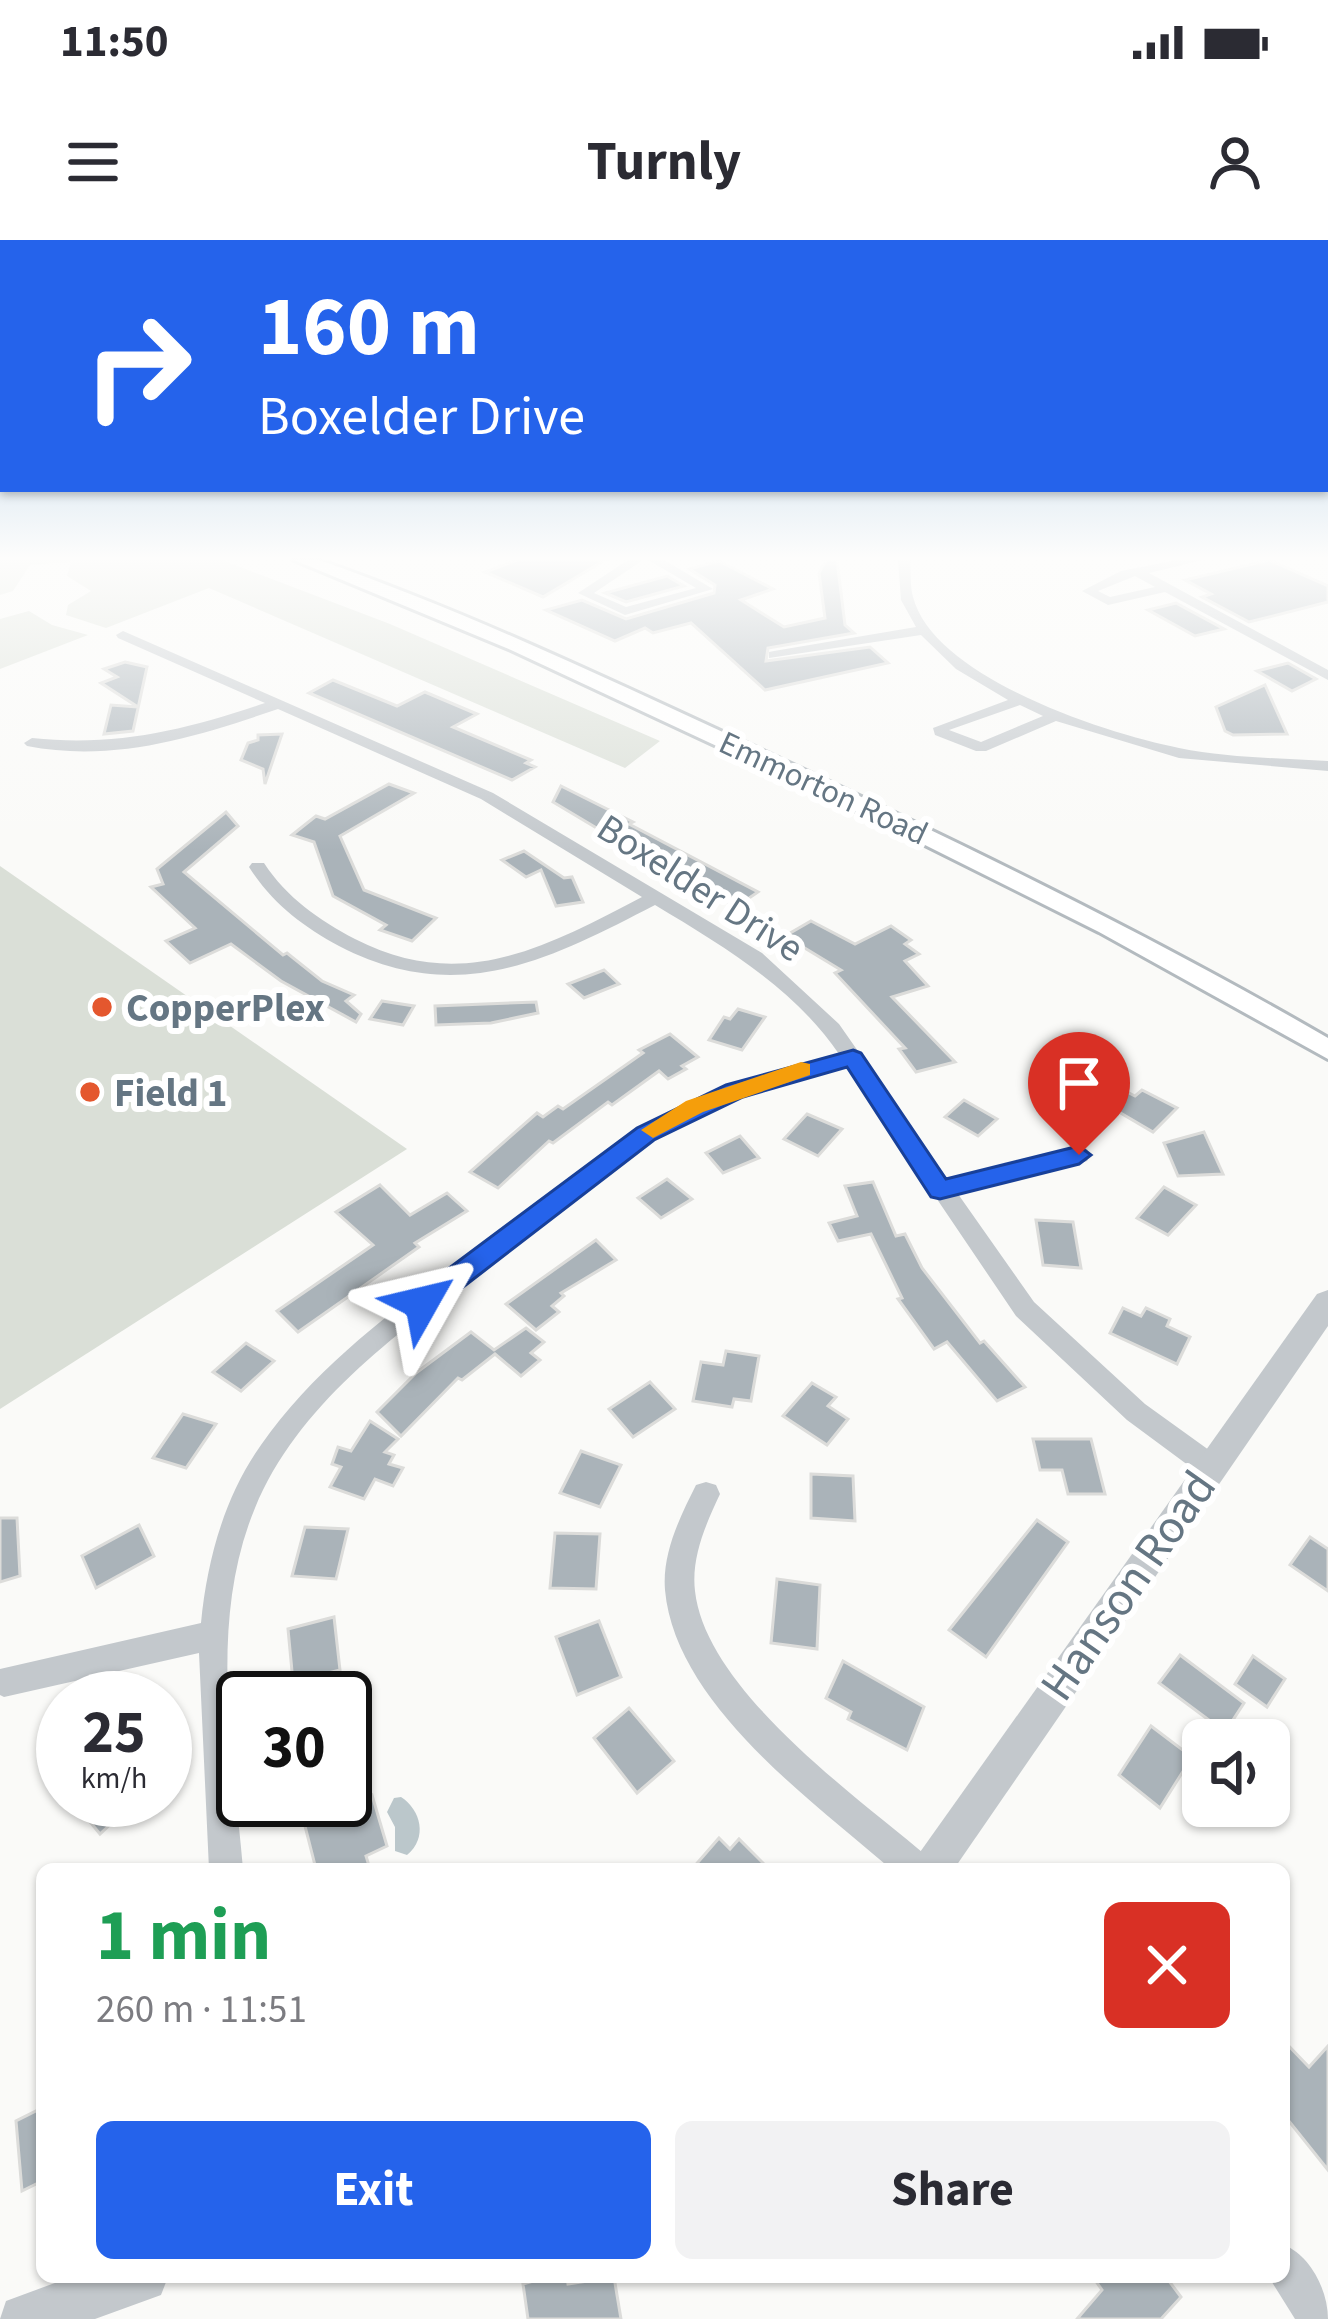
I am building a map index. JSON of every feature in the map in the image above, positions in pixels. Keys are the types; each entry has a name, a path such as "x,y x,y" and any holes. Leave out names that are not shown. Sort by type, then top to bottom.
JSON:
{"main road":[{"name":"Emmorton Road","path":"540,657 959,850 1103,922 1327,1049"}],"street":[{"name":"Boxelder Drive","path":"172,657 488,796 781,976 832,1029 1024,1309 1136,1412 1210,1466"},
{"path":"952,657 1021,700 1178,752 1328,766"},
{"path":"1293,657 1328,676"},
{"path":"1021,700 940,732 981,748 1057,715"},
{"path":"32,743 100,751 128,748 278,704"},
{"path":"259,867 279,901 355,949 406,968 444,972 510,966 545,955 656,897"},
{"path":"226,1863 212,1635 224,1558 245,1498 282,1435 340,1368 646,1134 734,1091 853,1058"},
{"path":"940,1190 1079,1155"},
{"name":"Hanson Road","path":"933,1863 1328,1302"},
{"path":"706,1494 686,1537 681,1565 680,1594 699,1651 758,1729 909,1863"},
{"path":"4,1682 212,1635"},
{"path":"1290,2275 1319,2319"},
{"path":"24,2319 126,2283"}],"shaded area":[{"path":"0,657 31,657 0,669"},
{"path":"369,657 466,657 660,741 625,768"},
{"name":"CopperPlex","path":"0,866 407,1149 0,1409"},
{"path":"401,1797 413,1809 420,1833 407,1855 395,1851 395,1827 387,1812 394,1798"}],"building":[{"path":"729,657 767,657 766,661 881,657 888,663 765,690"},
{"path":"125,662 147,667 133,731 104,734 111,705 138,707 101,683 117,677 104,669"},
{"path":"1288,663 1316,679 1292,691 1257,671"},
{"path":"333,680 397,706 425,692 477,714 453,727 531,760 526,763 535,767 512,780 309,693"},
{"path":"1265,685 1287,734 1233,735 1225,731 1216,707"},
{"path":"282,734 265,784 263,769 241,760 248,743 258,740 258,735"},
{"path":"389,784 414,793 340,836 364,890 436,918 412,941 380,930 386,925 333,896 314,842 292,835 316,816 325,819"},
{"path":"561,786 758,892 736,907 677,876 553,802"},
{"path":"226,812 238,826 184,872 283,955 287,953 322,981 354,995 346,1001 361,1014 356,1022 281,981 231,944 190,963 166,941 195,928 151,887 163,884 157,869"},
{"path":"524,851 564,878 572,877 583,902 556,906 541,870 526,877 502,860"},
{"path":"811,921 855,944 891,926 911,940 905,944 919,954 905,961 928,986 892,997 955,1062 916,1072 899,1049 905,1048 835,973 841,970 785,936"},
{"path":"604,970 619,984 584,998 568,984"},
{"path":"382,1001 414,1006 403,1025 370,1019"},
{"path":"536,1002 538,1013 491,1023 436,1025 435,1006"},
{"path":"738,1009 765,1017 742,1050 709,1040 724,1017 730,1019"},
{"path":"670,1034 698,1057 682,1066 686,1069 668,1079 659,1071 612,1105 608,1102 553,1143 549,1141 498,1188 470,1172 537,1113 543,1117 558,1106 563,1109 643,1053 639,1050"},
{"path":"1044,1081 1088,1081 1095,1103 1051,1103"},
{"path":"1123,1090 1135,1096 1142,1090 1177,1108 1153,1132 1107,1105"},
{"path":"964,1100 997,1119 978,1136 945,1117"},
{"path":"807,1114 842,1129 818,1156 784,1139"},
{"path":"1204,1132 1223,1174 1178,1176 1164,1143"},
{"path":"740,1136 759,1158 723,1173 706,1153"},
{"path":"667,1179 692,1199 661,1218 638,1198"},
{"path":"873,1182 896,1236 905,1234 922,1268 980,1343 984,1341 1025,1387 997,1401 947,1342 934,1349 898,1299 902,1298 871,1234 838,1241 829,1223 857,1216 845,1186"},
{"path":"380,1185 410,1215 447,1193 467,1211 415,1243 419,1247 298,1332 277,1311 373,1245 336,1212"},
{"path":"1164,1187 1196,1205 1168,1235 1137,1218"},
{"path":"1036,1220 1073,1222 1081,1268 1043,1265"},
{"path":"596,1240 616,1260 561,1293 564,1296 552,1306 559,1312 536,1330 506,1304"},
{"path":"1123,1308 1141,1316 1146,1308 1170,1319 1167,1326 1190,1337 1177,1364 1110,1333"},
{"path":"526,1328 544,1342 531,1353 540,1360 521,1376 495,1354 462,1380 458,1378 401,1436 377,1412 416,1373 471,1332 494,1350"},
{"path":"246,1343 274,1361 241,1391 213,1372"},
{"path":"726,1351 759,1356 751,1401 734,1399 732,1407 693,1401 701,1362 723,1365"},
{"path":"650,1382 675,1409 633,1437 609,1409"},
{"path":"812,1383 836,1397 828,1406 848,1419 827,1445 783,1416"},
{"path":"183,1414 216,1424 186,1468 153,1458"},
{"path":"370,1421 398,1439 385,1452 394,1455 389,1464 403,1468 393,1486 375,1479 364,1499 330,1487 341,1467 332,1464 338,1447 351,1451"},
{"path":"1033,1439 1091,1439 1105,1494 1068,1494 1062,1470 1040,1470"},
{"path":"581,1451 621,1465 600,1507 560,1493"},
{"path":"811,1474 853,1476 855,1521 811,1518"},
{"path":"0,1518 17,1518 20,1576 0,1582"},
{"path":"1037,1520 1068,1542 986,1657 949,1630"},
{"path":"139,1525 154,1556 96,1588 82,1556"},
{"path":"305,1527 348,1529 336,1579 292,1576"},
{"path":"555,1533 600,1534 596,1589 550,1588"},
{"path":"1310,1537 1328,1549 1328,1591 1290,1565"},
{"path":"777,1579 820,1585 817,1649 771,1643"},
{"path":"334,1617 340,1670 292,1671 288,1629"},
{"path":"599,1621 621,1677 577,1695 556,1637"},
{"path":"1180,1655 1244,1703 1234,1719 1207,1719 1159,1683"},
{"path":"1253,1656 1285,1679 1267,1707 1235,1684"},
{"path":"843,1661 924,1707 907,1750 848,1719 851,1712 826,1698"},
{"path":"629,1708 674,1761 637,1793 594,1738"},
{"path":"1151,1726 1182,1749 1182,1773 1160,1808 1119,1775"},
{"path":"372,1795 387,1846 366,1856 368,1863 314,1863 305,1827 372,1827"},
{"path":"719,1838 730,1849 739,1839 763,1863 697,1863"},
{"path":"1328,2046 1328,2170 1290,2122 1290,2047 1309,2067"},
{"path":"36,2111 36,2184 22,2191 16,2121"},
{"path":"615,2283 621,2319 528,2319 523,2284"},
{"path":"1097,2283 1170,2283 1181,2297 1161,2319 1077,2319 1102,2290"}],"slow traffic":[{"path":"653,1130 695,1106 801,1070"}],"place":[{"name":"CopperPlex","path":"102,1007"},
{"name":"Field 1","path":"90,1092"}],"route":[{"path":"422,1303 646,1134 695,1106 790,1072 853,1058 940,1190 1079,1155"}]}
